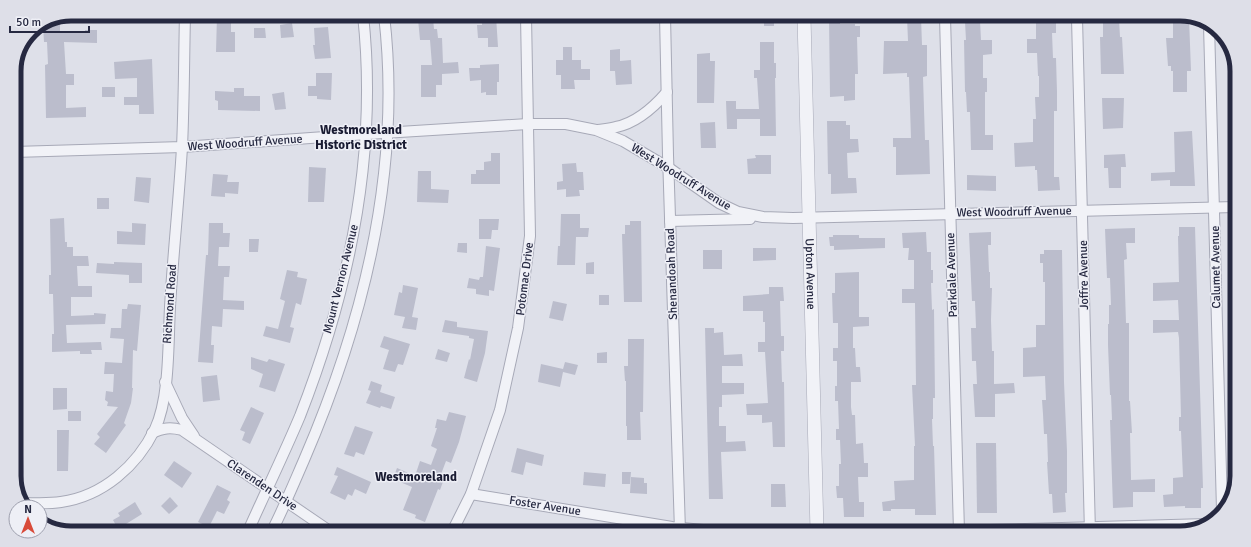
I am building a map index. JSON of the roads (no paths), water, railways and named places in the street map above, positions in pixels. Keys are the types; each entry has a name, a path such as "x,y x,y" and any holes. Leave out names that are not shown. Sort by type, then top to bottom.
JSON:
{"street":[{"name":"Richmond Road","path":"48,502 61,502 78,498 96,491 110,483 121,474 141,451 155,428 162,405 165,382 182,147 185,21"},
{"name":"Mount Vernon Avenue","path":"250,526 300,415 317,366 338,297 358,212 367,134 366,61 363,21"},
{"name":"Mount Vernon Avenue","path":"275,526 287,502 315,435 335,381 352,329 367,272 386,161 389,78 384,21"},
{"name":"Potomac Drive","path":"455,526 471,494 500,410 518,328 530,236 526,21"},
{"name":"Shenandoah Road","path":"665,21 668,168 680,526"},
{"name":"Upton Avenue","path":"804,21 817,526"},
{"name":"Parkdale Avenue","path":"945,21 959,526"},
{"name":"Joffre Avenue","path":"1077,21 1090,526"},
{"name":"Calumet Avenue","path":"1210,31 1222,503"},
{"name":"West Woodruff Avenue","path":"596,130 617,127 637,118 649,110 667,92"},
{"name":"West Woodruff Avenue","path":"21,152 182,147 388,132 528,124 566,124 596,130 623,141 668,168 719,203 738,212 763,216 793,218"},
{"name":"West Woodruff Avenue","path":"670,221 1230,207"},
{"name":"Clarenden Drive","path":"165,382 182,418 197,440"},
{"name":"Clarenden Drive","path":"152,433 163,428 182,430 322,526"},
{"name":"Foster Avenue","path":"471,494 662,526"},
{"path":"1169,526 1190,525"}],"district":[{"name":"Westmoreland Historic District","path":"361,138"},
{"name":"Westmoreland","path":"416,477"}]}
